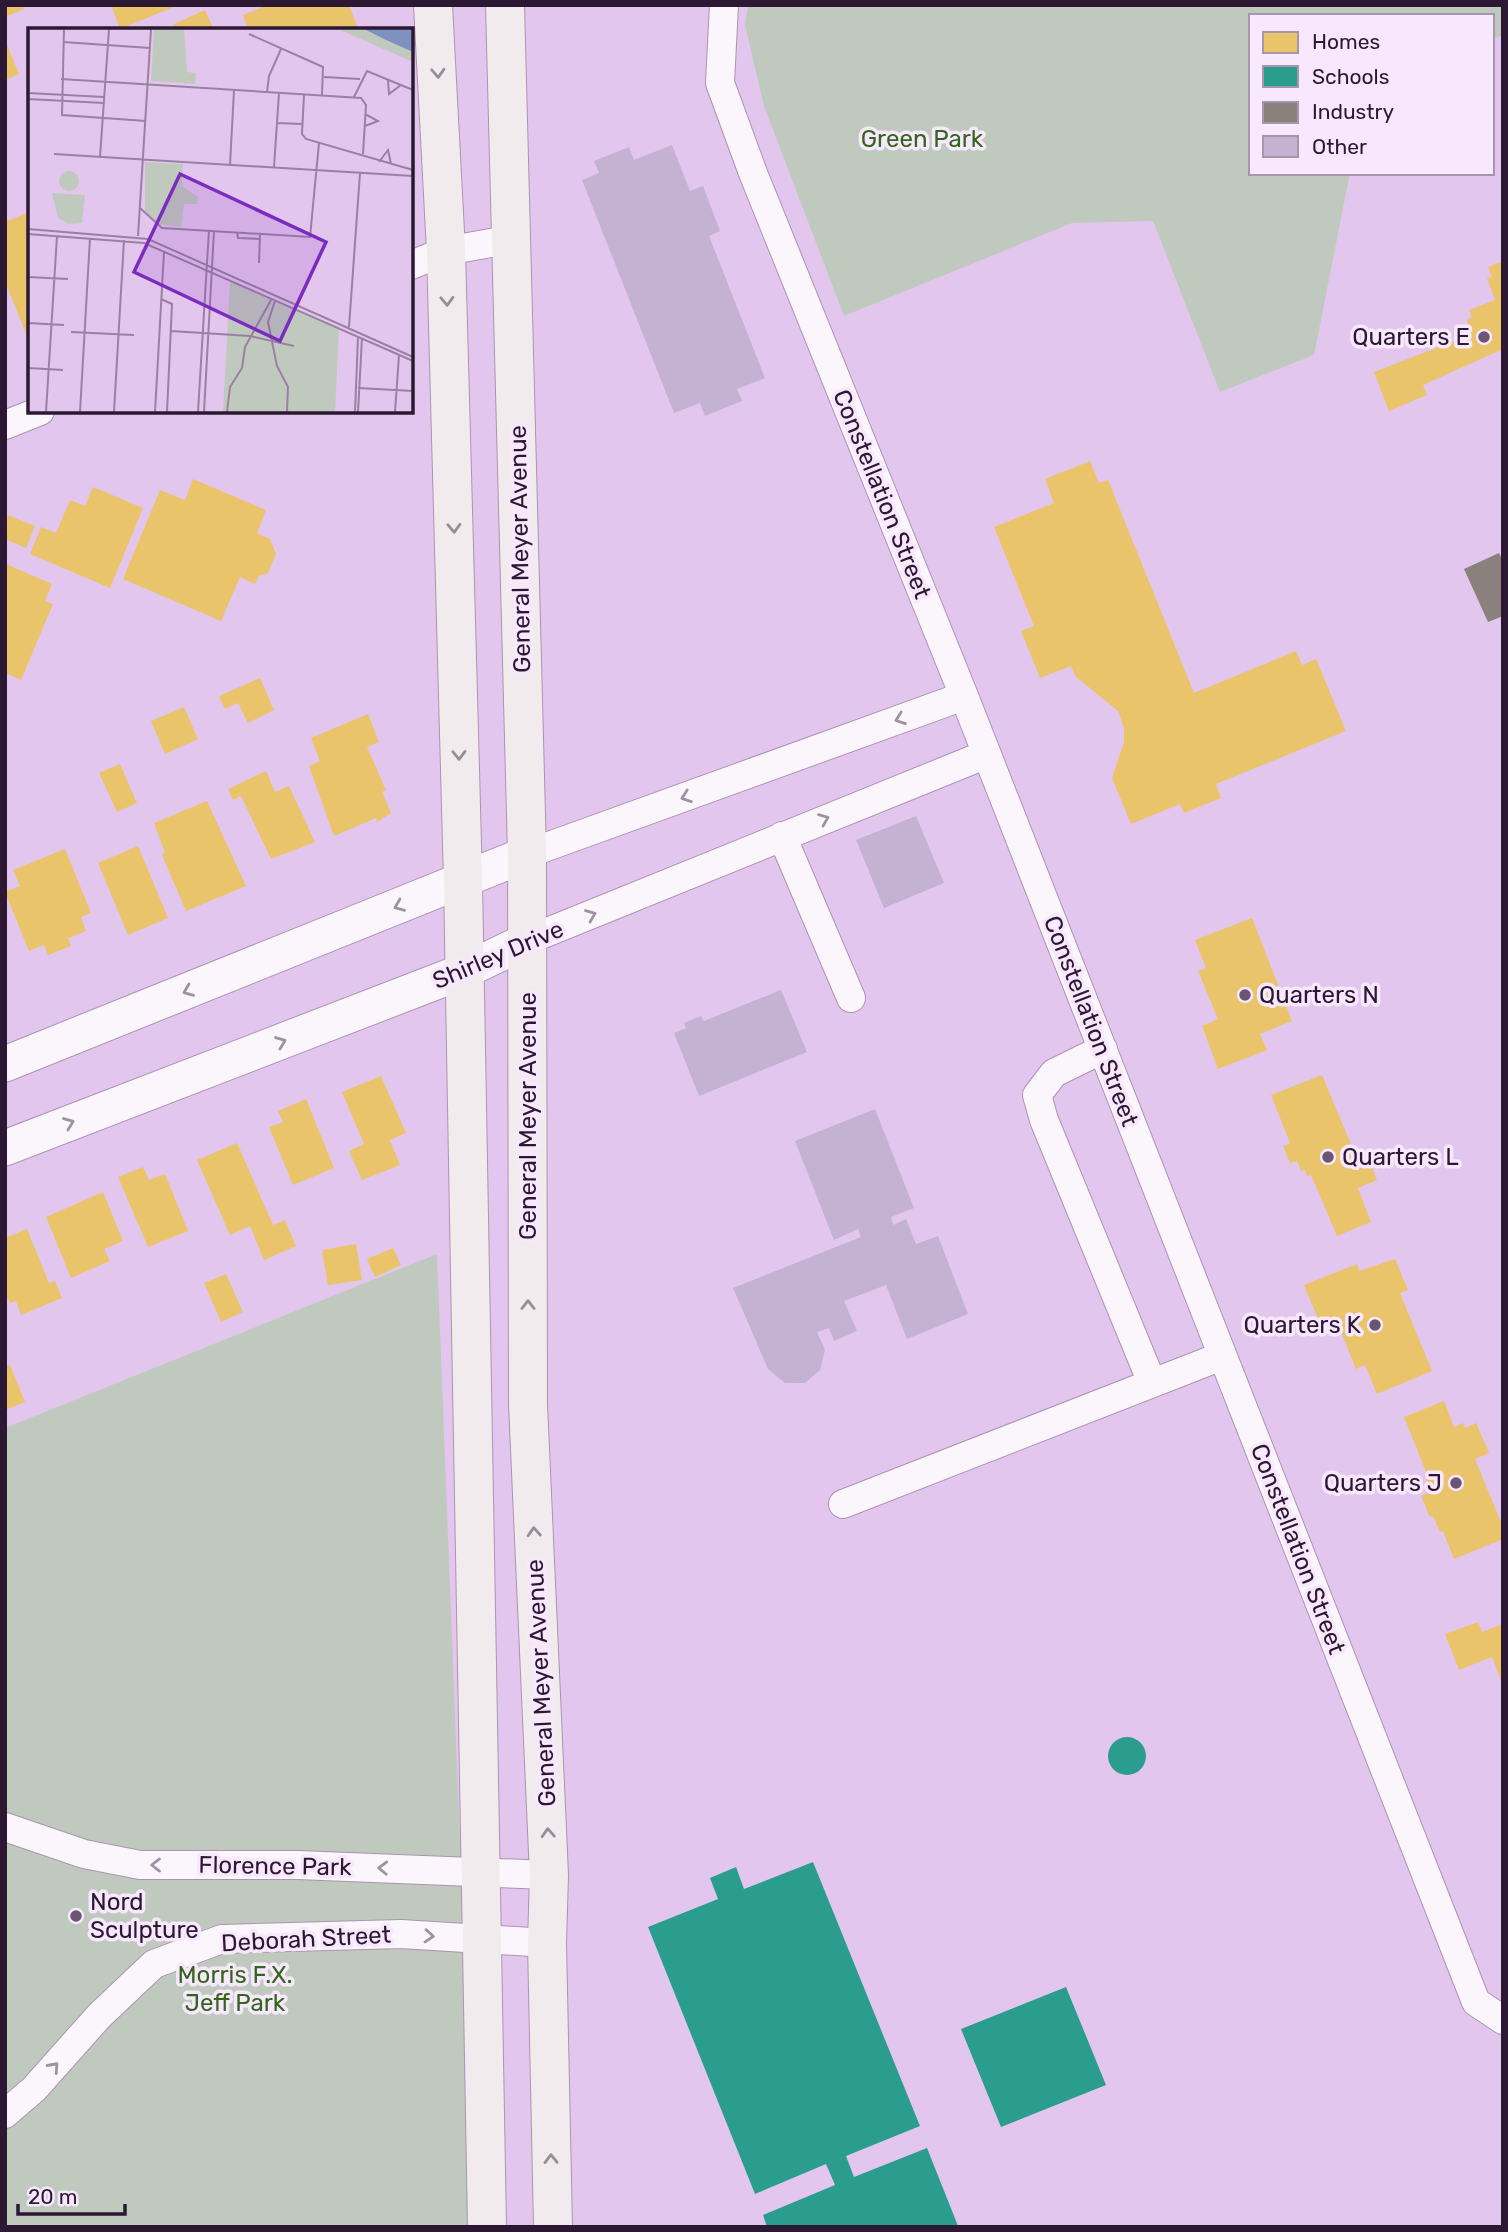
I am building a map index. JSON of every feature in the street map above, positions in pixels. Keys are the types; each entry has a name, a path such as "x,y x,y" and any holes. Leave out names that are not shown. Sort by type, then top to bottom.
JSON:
{"main road":[{"path":"433,5 446,251 463,881 487,2227"},
{"name":"General Meyer Avenue","path":"505,5 527,854 528,1404 550,1875 547,1943 552,2227"}],"street":[{"name":"Constellation Street","path":"724,5 720,83 987,754 1476,2002 1503,2020"},
{"path":"413,264 446,251 513,239"},
{"path":"5,425 35,413"},
{"path":"5,1064 527,854 964,696"},
{"name":"Shirley Drive","path":"5,1148 464,971 528,940 987,754"},
{"path":"782,836 851,998"},
{"path":"1102,1049 1054,1073 1037,1095 1044,1121 1152,1383"},
{"path":"843,1504 1222,1356"},
{"name":"Florence Park","path":"5,1828 84,1854 140,1866 298,1865 550,1875"},
{"name":"Deborah Street","path":"5,2114 34,2089 99,2016 154,1964 222,1939 401,1934 547,1943"}],"green space":[{"name":"Green Park","path":"748,5 1503,5 1503,35 1494,38 1494,14 1249,14 1249,175 1350,175 1314,355 1220,392 1153,221 1072,223 844,316 764,106 745,25"},
{"name":"Morris F.X. Jeff Park","path":"437,1254 475,2227 5,2227 5,1428"}],"building: Homes":[{"path":"5,5 23,5 24,9 5,17"},
{"path":"111,5 179,5 122,28 120,28"},
{"path":"268,5 349,5 357,26 247,28 243,15"},
{"path":"205,10 213,28 174,28 172,25"},
{"path":"5,40 19,74 5,80"},
{"path":"28,212 28,338 5,282 5,222"},
{"name":"Quarters E","path":"1503,261 1503,349 1423,385 1427,395 1389,411 1374,372 1470,335 1467,320 1472,317 1469,310 1495,300 1487,278 1492,277 1488,267"},
{"path":"1090,461 1099,483 1108,480 1194,693 1296,651 1302,665 1316,659 1346,731 1216,784 1221,798 1184,813 1180,804 1131,824 1112,778 1124,742 1124,728 1118,711 1075,676 1071,666 1040,678 1021,631 1034,626 994,527 1054,503 1045,479"},
{"path":"193,479 266,510 257,533 270,539 276,554 268,573 259,576 255,584 240,577 221,621 123,579 160,490 185,500"},
{"path":"93,487 143,508 110,588 30,554 41,527 56,533 70,500 85,506"},
{"path":"8,515 35,526 26,548 5,539"},
{"path":"6,564 52,584 45,601 53,604 21,680 5,673"},
{"path":"260,678 274,710 248,723 238,703 225,709 219,696"},
{"path":"184,707 198,739 165,754 151,721"},
{"path":"368,714 379,742 367,747 386,790 382,792 391,813 377,822 376,818 334,836 309,766 320,761 311,738"},
{"path":"120,764 137,803 117,812 99,773"},
{"path":"266,771 275,792 289,786 315,842 271,859 241,796 233,800 228,789"},
{"path":"207,801 246,886 186,911 162,855 165,853 154,823"},
{"path":"138,846 168,918 128,935 98,863"},
{"path":"65,849 91,913 81,917 86,931 68,938 71,946 48,955 44,945 29,951 5,892 20,886 13,870"},
{"name":"Quarters N","path":"1252,918 1292,1021 1260,1034 1267,1050 1218,1069 1202,1026 1218,1019 1198,971 1206,968 1195,940"},
{"name":"Quarters L","path":"1322,1075 1355,1154 1365,1150 1377,1180 1358,1188 1371,1222 1337,1236 1311,1175 1307,1176 1305,1170 1301,1171 1297,1161 1290,1163 1283,1146 1290,1143 1271,1095"},
{"path":"381,1076 406,1133 390,1140 400,1165 362,1180 349,1151 364,1144 342,1092"},
{"path":"306,1099 334,1168 293,1185 269,1127 283,1122 278,1111"},
{"path":"237,1143 273,1225 285,1220 296,1246 264,1260 250,1226 230,1235 197,1160"},
{"path":"143,1167 149,1180 165,1174 188,1231 148,1247 118,1177"},
{"path":"103,1192 123,1241 104,1249 110,1261 71,1278 46,1217"},
{"path":"27,1229 49,1283 55,1281 62,1298 21,1315 16,1301 10,1303 5,1293 5,1238"},
{"path":"356,1244 362,1280 328,1285 322,1250"},
{"path":"393,1248 401,1265 375,1277 367,1259"},
{"name":"Quarters K","path":"1395,1259 1408,1290 1400,1293 1432,1371 1377,1394 1365,1365 1356,1369 1337,1322 1322,1328 1304,1285 1357,1264 1359,1271"},
{"path":"226,1274 243,1312 221,1322 204,1283"},
{"path":"10,1365 25,1402 5,1410 5,1367"},
{"name":"Quarters J","path":"1444,1401 1454,1427 1463,1423 1465,1428 1476,1423 1489,1453 1475,1459 1503,1527 1503,1539 1454,1559 1443,1531 1440,1532 1433,1516 1430,1517 1421,1496 1431,1492 1424,1475 1427,1474 1404,1417"},
{"path":"1478,1622 1482,1632 1503,1624 1503,1685 1492,1657 1459,1670 1445,1634"}],"building: Schools":[{"path":"1127,1737 1140,1743 1146,1756 1140,1769 1127,1775 1114,1769 1108,1756 1114,1743"},
{"path":"813,1862 920,2126 846,2156 854,2177 927,2148 958,2226 767,2227 763,2215 835,2185 826,2164 755,2194 648,1927 718,1899 710,1878 736,1867 744,1889"},
{"path":"1066,1987 1106,2085 1001,2127 961,2029"}],"building: Industry":[{"path":"1499,553 1503,561 1503,616 1488,622 1464,569"}],"building: Other":[{"path":"672,145 690,191 703,186 720,231 709,236 765,378 737,389 742,401 705,416 700,403 674,413 582,180 599,173 594,161 629,147 634,160"},
{"path":"916,816 944,883 884,908 856,840"},
{"path":"781,990 807,1052 699,1096 674,1033 686,1028 684,1023 701,1016 704,1021"},
{"path":"875,1109 914,1208 891,1217 893,1225 906,1219 916,1244 938,1236 968,1314 907,1339 886,1285 844,1301 857,1331 834,1341 829,1328 817,1332 825,1350 820,1370 805,1383 785,1383 768,1369 733,1288 861,1237 858,1229 834,1240 795,1141"}],"place":[{"name":"Quarters E","path":"1484,337"},
{"name":"Quarters N","path":"1245,995"},
{"name":"Quarters L","path":"1328,1157"},
{"name":"Quarters K","path":"1375,1325"},
{"name":"Quarters J","path":"1456,1483"},
{"name":"Nord Sculpture","path":"76,1916"}]}
